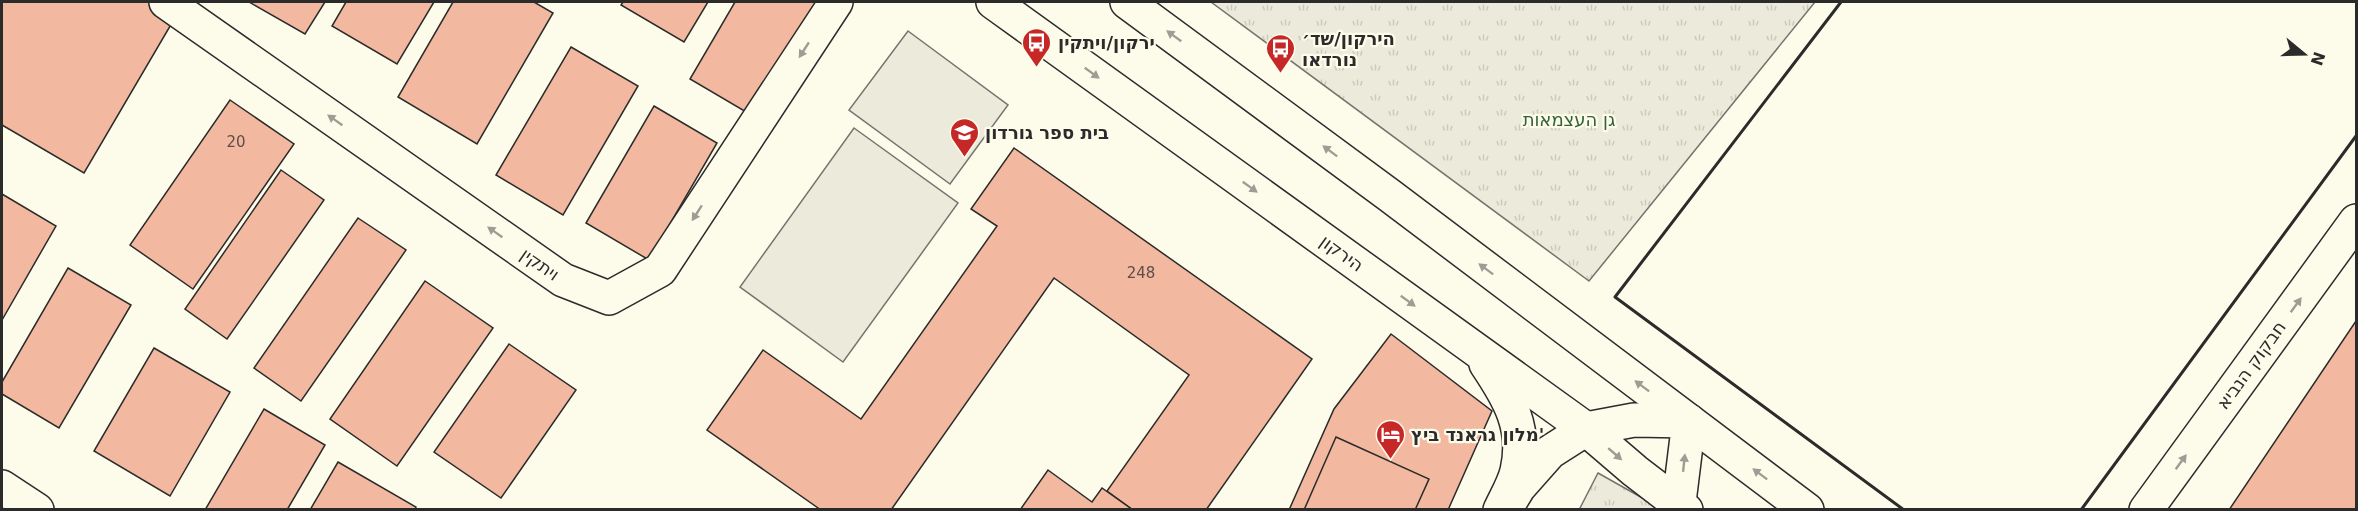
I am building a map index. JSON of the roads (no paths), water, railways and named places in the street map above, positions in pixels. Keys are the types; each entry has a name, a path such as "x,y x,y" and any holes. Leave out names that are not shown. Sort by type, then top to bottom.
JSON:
{"main road":[{"name":"ויתקין","path":"166,2 563,280 609,298 660,270 836,2"},
{"name":"הירקון","path":"993,2 1586,429 1681,508"},
{"path":"1127,2 1380,188 1807,510"},
{"name":"חבקוק הנביא","path":"2146,510 2356,221"},
{"path":"1476,350 1506,393 1521,434 1517,472 1500,510"},
{"path":"1505,510 1519,487 1550,452 1586,429 1634,420 1689,421"},
{"path":"1681,508 1689,421"},
{"path":"2,487 37,510"}],"place":[{"name":"ירקון/ויתקין","path":"1037,68"},
{"name":"הירקון/שד׳ נורדאו","path":"1281,74"},
{"name":"בית ספר גורדון","path":"964,158"},
{"name":"מלון גראנד ביץ'","path":"1390,460"}],"park label":[{"name":"גן העצמאות","path":"1569,119"}]}
